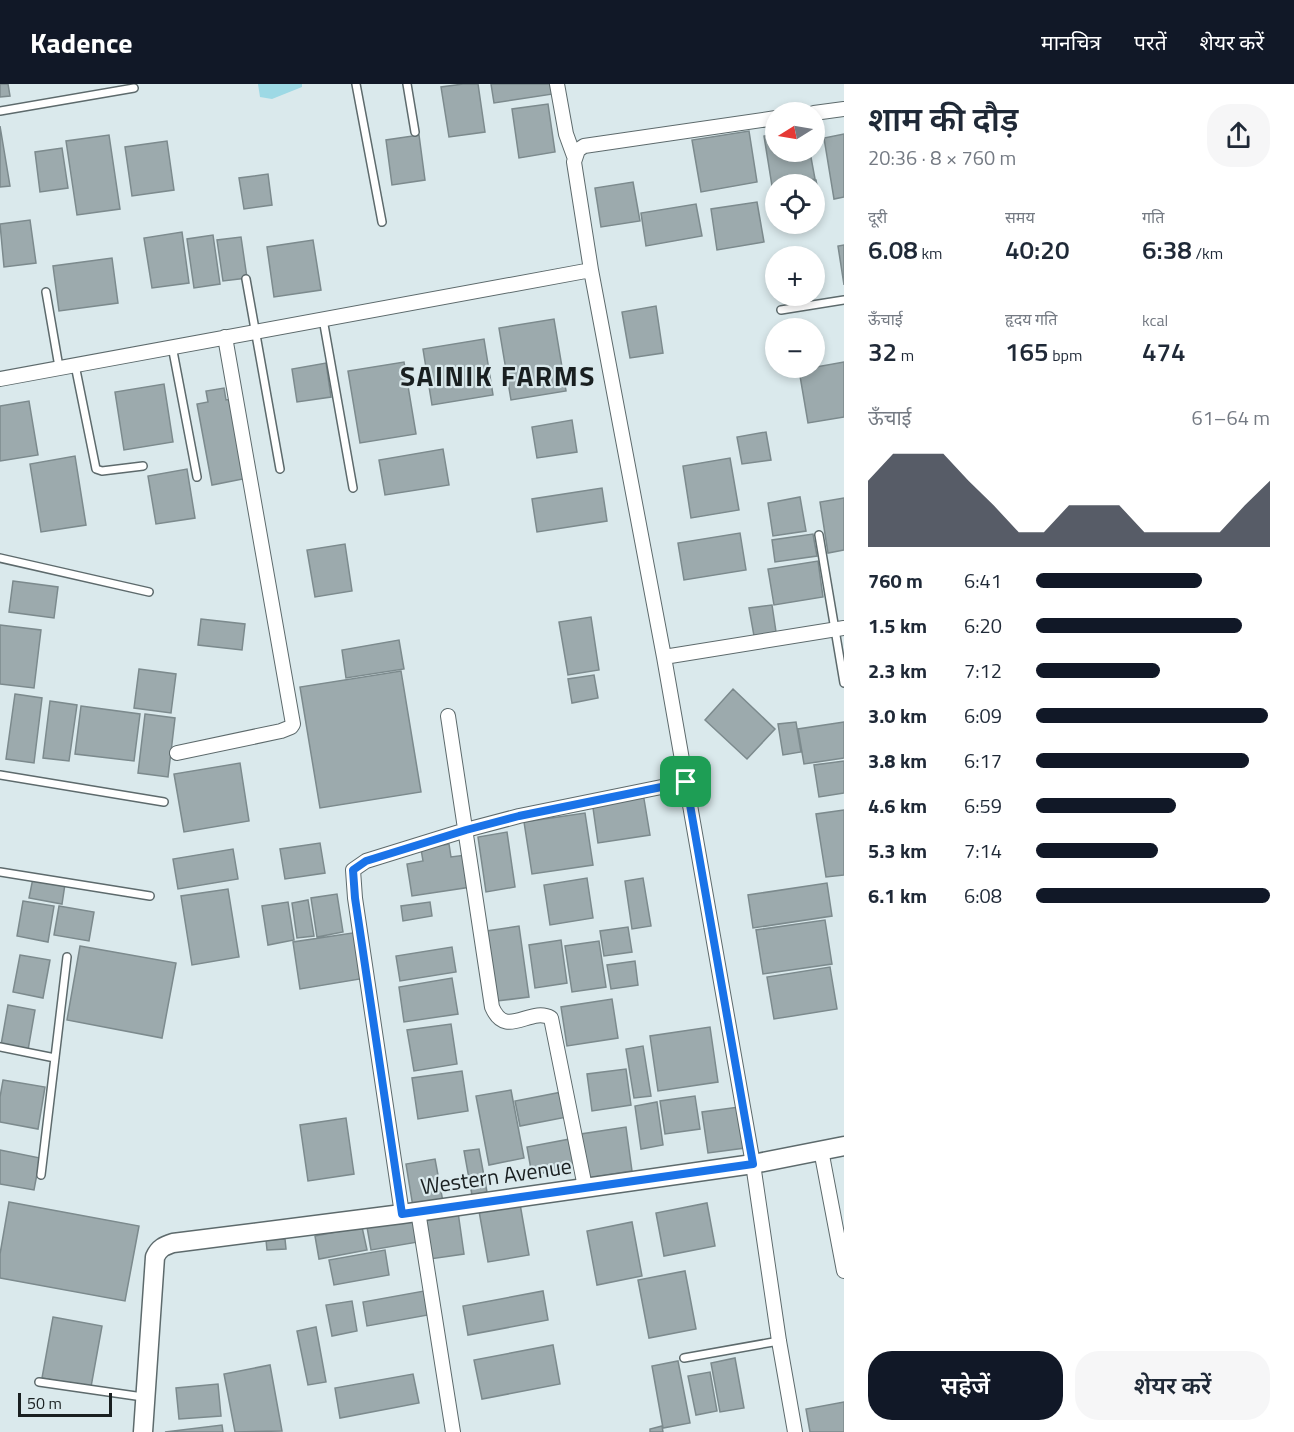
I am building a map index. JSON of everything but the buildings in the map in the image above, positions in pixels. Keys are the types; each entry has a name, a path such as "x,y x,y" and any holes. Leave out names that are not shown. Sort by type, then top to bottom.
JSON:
{"street":[{"path":"557,84 566,134 574,156 591,270 664,657 753,1164 795,1432"},
{"path":"825,112 844,109"},
{"path":"574,156 584,146 765,120"},
{"path":"0,379 591,270"},
{"path":"177,753 281,731 293,724 225,337"},
{"path":"664,657 840,629"},
{"path":"448,716 492,1007 496,1015 506,1022 538,1015 551,1018 585,1187"},
{"path":"453,1432 410,1212 355,898 353,870 366,861 466,830 548,809 686,782"},
{"name":"Western Avenue","path":"143,1432 155,1257 159,1250 173,1243 753,1164 844,1146"},
{"path":"821,1150 844,1271"}],"lane":[{"path":"356,84 382,222"},
{"path":"407,84 416,132"},
{"path":"0,111 134,88"},
{"path":"246,279 280,469"},
{"path":"46,292 59,367"},
{"path":"781,310 844,300"},
{"path":"323,319 353,488"},
{"path":"172,346 197,477"},
{"path":"75,364 96,469 102,471 143,466"},
{"path":"819,535 840,629 844,683"},
{"path":"0,558 149,591"},
{"path":"0,775 164,802"},
{"path":"0,872 150,896"},
{"path":"41,1175 67,957"},
{"path":"0,1047 55,1058"},
{"path":"684,1358 779,1341"},
{"path":"39,1382 146,1397"}],"shaded area":[{"path":"258,84 302,84 302,87 272,99 260,97"}],"district":[{"name":"SAINIK FARMS","path":"498,375"}],"route":[{"path":"686,782 753,1164 402,1214 355,898 353,870 366,861 466,830 548,809 686,782"}]}
